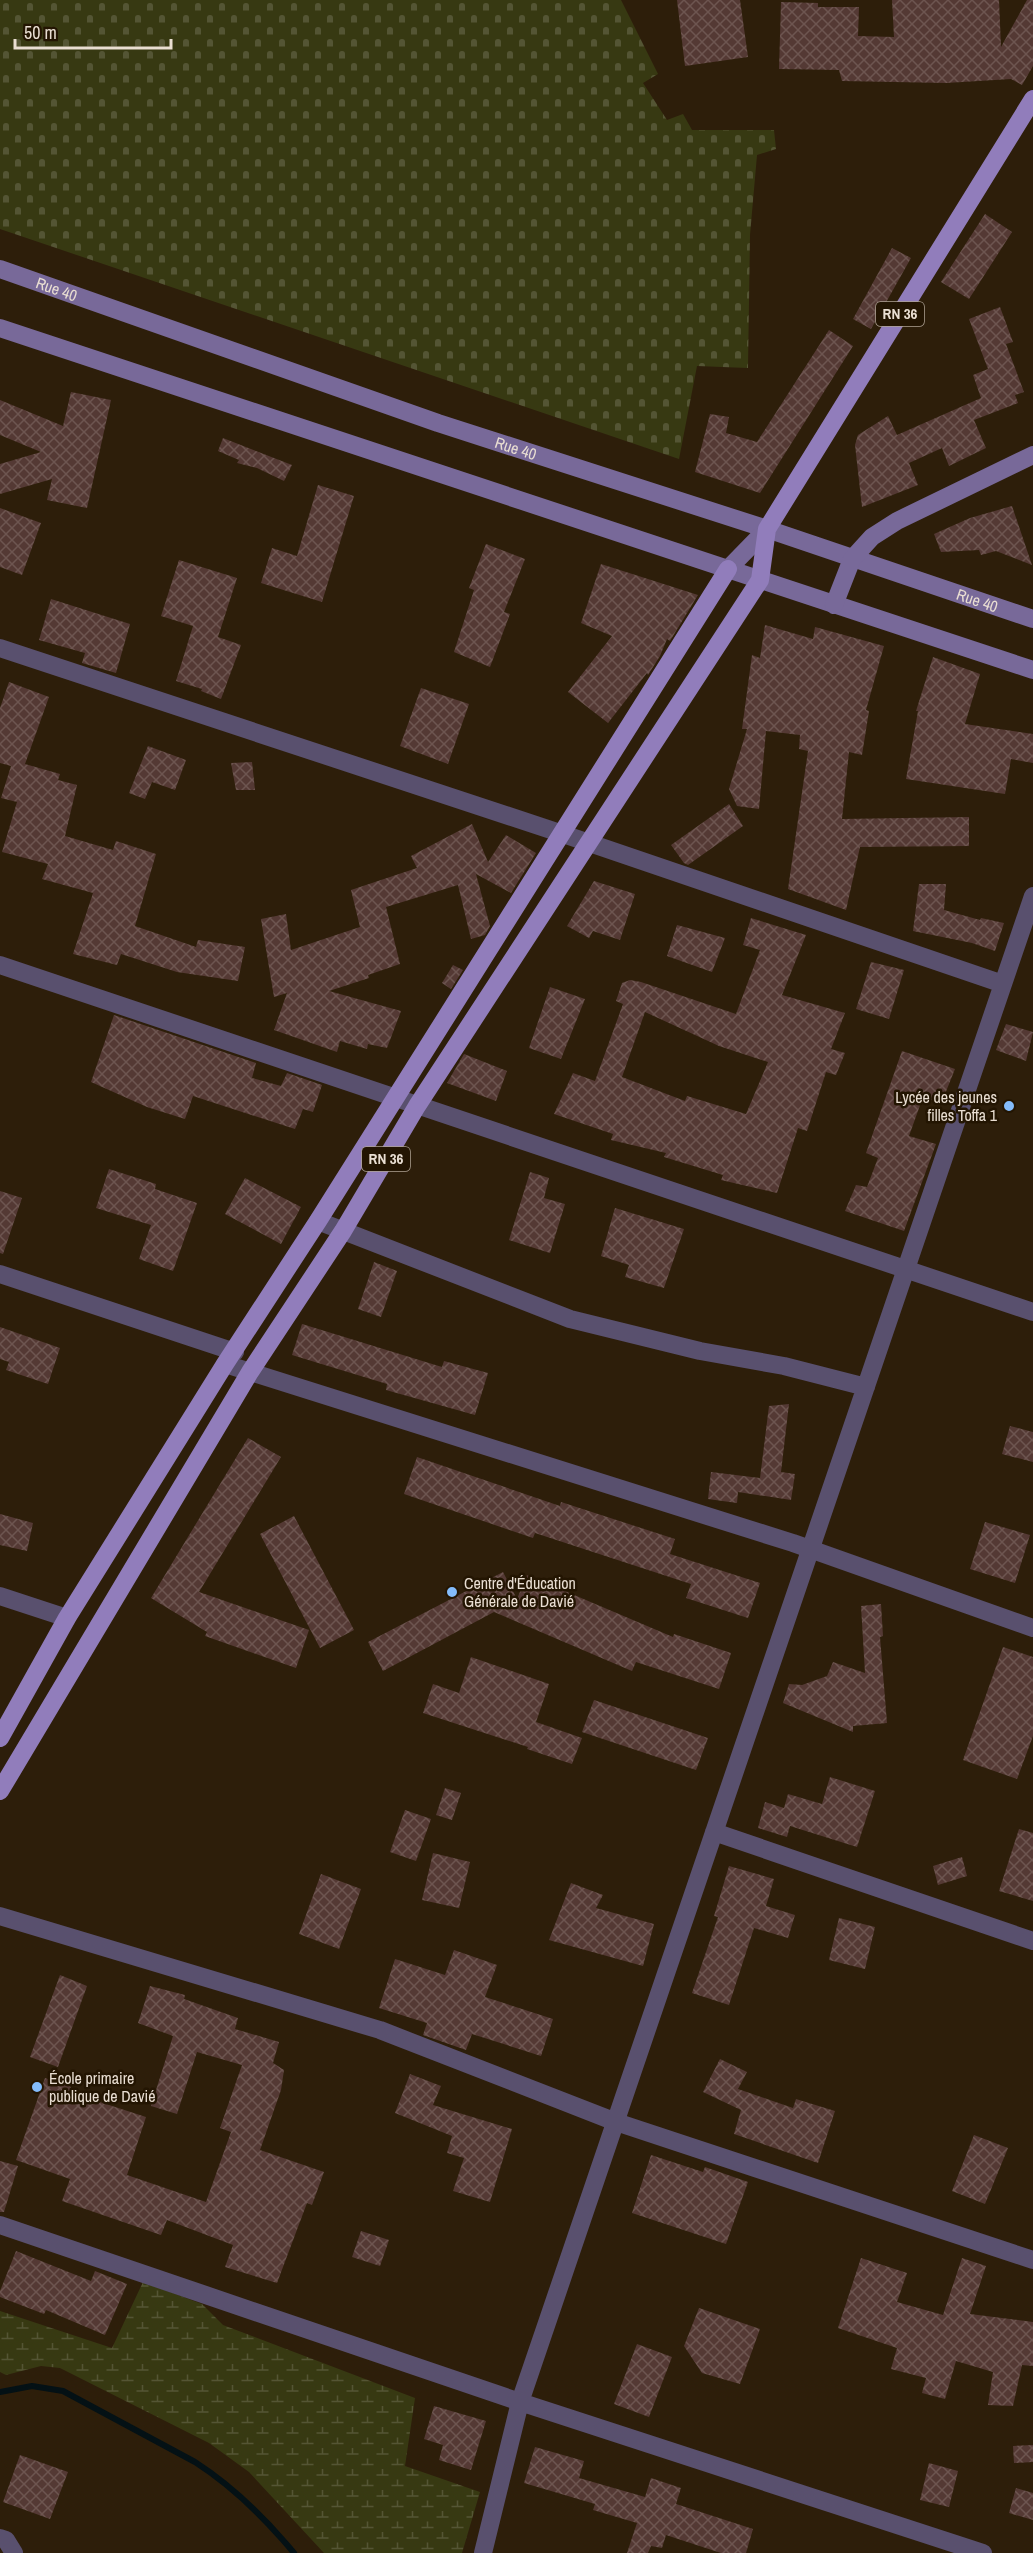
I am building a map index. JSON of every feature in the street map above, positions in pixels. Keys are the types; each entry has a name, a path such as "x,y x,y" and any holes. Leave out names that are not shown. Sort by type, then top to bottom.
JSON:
{"main road":[{"name":"RN 36","path":"0,1738 67,1618 230,1358 563,834 728,569 767,529 1033,99"},
{"name":"Rue 40","path":"0,269 438,423 767,529 1033,619"},
{"path":"0,328 1033,670"},
{"path":"834,605 852,559 872,537 897,521 1033,455"},
{"name":"RN 36","path":"0,1791 250,1372 343,1231 417,1106 760,580 767,529"}],"street":[{"path":"0,648 588,842 1003,984"},
{"path":"483,2553 520,2402 1033,896"},
{"path":"0,965 1033,1312"},
{"path":"318,1221 570,1319 866,1387"},
{"path":"0,1274 230,1358 250,1372 793,1543 810,1551 1033,1628"},
{"path":"0,1596 67,1618"},
{"path":"714,1832 1033,1941"},
{"path":"0,1916 380,2030 616,2122 1033,2260"},
{"path":"0,2225 520,2402 983,2553"},
{"path":"0,2538 6,2540 14,2553"}],"green space":[{"path":"0,0 621,0 658,74 643,83 667,120 683,114 692,130 774,130 776,149 757,155 750,235 748,368 697,366 679,459 0,229"},
{"path":"143,2282 202,2304 223,2325 415,2398 405,2466 480,2492 462,2553 324,2553 249,2472 209,2443 60,2368 41,2366 6,2375 0,2372 0,2311 112,2348"}],"building":[{"path":"677,0 740,0 748,57 685,66"},
{"path":"892,0 999,0 1001,47 1027,0 1033,0 1033,66 1022,85 1011,79 946,83 842,81 839,70 779,69 781,2 818,3 818,7 859,7 858,36 894,37"},
{"path":"985,214 1012,232 969,299 941,282"},
{"path":"892,248 911,258 871,329 853,319"},
{"path":"1000,307 1013,342 1006,344 1024,392 1015,395 1018,403 974,420 986,448 949,466 942,448 909,463 918,485 862,507 855,445 858,435 888,416 897,435 981,398 973,375 988,369 969,319"},
{"path":"829,330 853,346 760,493 695,472 710,414 729,417 726,433 757,442"},
{"path":"71,392 111,400 87,508 47,500 52,479 0,494 0,464 41,452 0,435 0,400 63,426"},
{"path":"223,438 292,465 284,481 257,468 237,463 239,460 218,451"},
{"path":"318,485 354,496 322,602 261,583 272,548 297,556"},
{"path":"1012,506 1032,565 996,551 981,555 979,550 941,552 934,534 970,518"},
{"path":"0,508 41,523 22,575 0,567"},
{"path":"486,544 525,559 504,612 510,614 490,667 454,652 474,590 469,588"},
{"path":"179,560 237,578 218,637 241,645 221,699 201,691 202,689 176,681 193,626 161,616"},
{"path":"601,564 698,595 670,641 667,639 648,675 647,673 608,723 568,692 612,636 581,623"},
{"path":"51,599 130,624 116,673 82,663 85,653 39,640"},
{"path":"765,625 813,639 815,627 884,646 866,710 869,711 862,755 849,752 842,819 969,817 969,846 860,847 846,910 788,889 808,751 799,749 800,735 766,731 759,809 737,806 729,789 747,729 742,729 752,655 760,658"},
{"path":"933,657 980,674 965,724 1033,734 1033,763 1011,759 1005,794 906,779 918,711 916,711"},
{"path":"9,682 49,697 25,764 60,774 58,780 77,785 65,836 113,850 116,841 156,854 135,926 196,947 198,940 245,947 238,981 177,972 121,954 117,965 73,954 93,893 42,879 48,864 2,852 17,802 1,798 11,766 0,763 0,708"},
{"path":"421,688 469,704 448,764 400,746"},
{"path":"148,746 186,760 175,790 152,782 145,799 129,793"},
{"path":"252,762 255,790 236,790 231,763"},
{"path":"729,804 743,826 688,865 684,863 671,845"},
{"path":"472,824 488,862 506,835 536,853 511,893 476,874 490,926 485,935 471,939 458,885 386,907 400,964 368,975 369,978 329,991 401,1011 387,1048 368,1044 367,1049 340,1041 337,1052 274,1030 287,993 274,997 261,919 286,914 291,950 360,927 351,890 417,868 411,856"},
{"path":"594,881 635,894 620,940 593,931 589,938 567,926"},
{"path":"919,884 946,884 944,910 980,920 981,918 1004,923 995,951 972,943 913,931"},
{"path":"751,918 806,935 782,995 845,1013 831,1049 845,1053 836,1075 826,1072 807,1131 798,1128 777,1193 721,1180 723,1175 664,1157 666,1153 611,1140 613,1134 554,1114 573,1073 595,1081 623,1004 616,1001 622,983 630,980 641,982 736,1014 760,950 743,945","holes":["645,1012 719,1046 768,1062 746,1114 687,1096 685,1101 622,1077"]},
{"path":"677,925 725,938 712,972 667,956"},
{"path":"871,962 904,970 889,1019 856,1009"},
{"path":"453,965 463,970 451,989 442,983"},
{"path":"550,987 585,999 561,1059 529,1048"},
{"path":"114,1015 256,1063 252,1078 281,1086 287,1073 322,1085 313,1112 303,1109 295,1129 193,1096 185,1119 147,1107 91,1082"},
{"path":"1006,1024 1033,1032 1026,1061 996,1050"},
{"path":"902,1051 955,1069 941,1104 923,1097 909,1136 936,1144 904,1231 845,1211 856,1185 867,1187 878,1158 866,1153"},
{"path":"464,1054 507,1071 496,1101 447,1083"},
{"path":"109,1169 156,1184 155,1189 197,1203 173,1271 139,1259 151,1225 96,1208"},
{"path":"530,1172 549,1178 544,1198 565,1204 550,1253 509,1240"},
{"path":"245,1178 301,1207 281,1244 225,1214"},
{"path":"0,1191 22,1198 3,1254 0,1253"},
{"path":"615,1208 684,1229 664,1288 625,1277 629,1265 601,1256"},
{"path":"374,1262 397,1271 381,1317 358,1309"},
{"path":"302,1324 442,1367 444,1361 488,1373 475,1415 386,1390 387,1384 292,1355"},
{"path":"0,1327 60,1348 48,1384 6,1370 9,1362 0,1359"},
{"path":"789,1404 781,1472 795,1474 791,1500 738,1492 737,1503 708,1499 711,1472 760,1478 769,1406"},
{"path":"1010,1426 1033,1432 1033,1462 1002,1454"},
{"path":"248,1438 281,1457 199,1592 309,1630 296,1668 205,1636 207,1632 151,1598"},
{"path":"417,1457 560,1506 561,1502 675,1539 670,1554 760,1583 748,1618 686,1598 691,1584 535,1533 533,1538 404,1494"},
{"path":"0,1514 33,1523 27,1551 0,1545"},
{"path":"294,1516 354,1630 320,1648 260,1534"},
{"path":"985,1522 1030,1535 1015,1583 970,1569"},
{"path":"503,1572 517,1599 527,1575 673,1637 674,1634 731,1653 719,1689 636,1662 632,1671 494,1612 383,1671 368,1642"},
{"path":"881,1604 883,1636 880,1637 887,1723 853,1726 853,1732 783,1703 789,1684 802,1685 827,1676 833,1662 865,1673 861,1606"},
{"path":"1003,1647 1033,1657 1033,1736 1017,1779 963,1760"},
{"path":"471,1657 549,1684 536,1722 582,1738 572,1764 527,1749 528,1747 423,1713 433,1684 459,1693"},
{"path":"594,1700 708,1738 696,1770 582,1732"},
{"path":"830,1777 875,1791 857,1847 790,1826 787,1837 758,1828 765,1802 784,1808 788,1794 822,1804"},
{"path":"445,1788 461,1793 452,1820 436,1815"},
{"path":"405,1810 431,1819 416,1861 390,1852"},
{"path":"1019,1829 1033,1833 1033,1901 999,1891"},
{"path":"433,1853 470,1862 459,1908 422,1900"},
{"path":"962,1857 967,1876 938,1885 933,1866"},
{"path":"729,1866 774,1879 766,1906 795,1915 788,1938 754,1928 729,2005 692,1993 718,1917 714,1916"},
{"path":"321,1874 361,1889 339,1949 299,1934"},
{"path":"571,1883 603,1895 596,1908 654,1924 643,1966 549,1940"},
{"path":"839,1918 875,1927 865,1969 829,1960"},
{"path":"454,1950 497,1965 485,1997 553,2019 541,2056 472,2034 466,2050 423,2035 427,2023 379,2008 395,1959 445,1975"},
{"path":"60,1975 87,1986 58,2067 30,2057"},
{"path":"150,1986 185,1995 184,1999 238,2018 235,2029 279,2042 273,2063 284,2070 281,2090 260,2150 324,2172 312,2205 307,2203 277,2283 225,2267 233,2245 167,2220 161,2235 62,2201 70,2179 16,2160 45,2078 71,2087 69,2092 146,2117 127,2175 206,2202 231,2132 220,2128 242,2065 197,2052 177,2114 151,2106 173,2036 138,2023"},
{"path":"720,2059 747,2072 738,2089 793,2108 796,2099 835,2111 818,2163 734,2134 741,2110 703,2092"},
{"path":"410,2074 441,2086 433,2105 512,2129 490,2202 453,2191 464,2158 447,2153 452,2136 395,2113"},
{"path":"974,2135 1008,2148 985,2204 952,2191"},
{"path":"651,2155 703,2172 705,2167 748,2182 726,2244 632,2213"},
{"path":"0,2161 18,2166 4,2212 0,2212"},
{"path":"361,2231 389,2240 380,2266 352,2257"},
{"path":"16,2251 91,2281 95,2271 127,2284 105,2335 46,2310 44,2314 0,2297 0,2291"},
{"path":"861,2258 907,2273 897,2302 943,2315 962,2258 986,2266 970,2314 1033,2322 1033,2366 1022,2365 1013,2406 988,2405 993,2372 956,2361 945,2399 922,2393 926,2378 891,2369 897,2348 838,2328"},
{"path":"699,2308 760,2329 740,2384 702,2373 684,2346"},
{"path":"637,2344 672,2357 649,2417 614,2404"},
{"path":"434,2406 486,2421 471,2470 439,2460 443,2445 424,2439"},
{"path":"1033,2445 1033,2462 1014,2463 1013,2446"},
{"path":"535,2447 584,2461 579,2478 645,2497 651,2478 681,2488 676,2504 753,2529 746,2553 721,2553 666,2535 662,2548 651,2546 648,2553 627,2553 637,2523 593,2510 595,2504 524,2483"},
{"path":"20,2455 68,2472 50,2519 3,2502"},
{"path":"929,2463 958,2471 949,2507 920,2500"},
{"path":"1016,2488 1033,2493 1033,2520 1009,2513"}],"waterway":[{"path":"0,2392 32,2386 63,2391 195,2462 248,2504 294,2553"}],"place":[{"name":"Lycée des jeunes filles Toffa 1","path":"1009,1106"},
{"name":"Centre d'Éducation Générale de Davié","path":"452,1592"},
{"name":"École primaire publique de Davié","path":"37,2087"}]}
